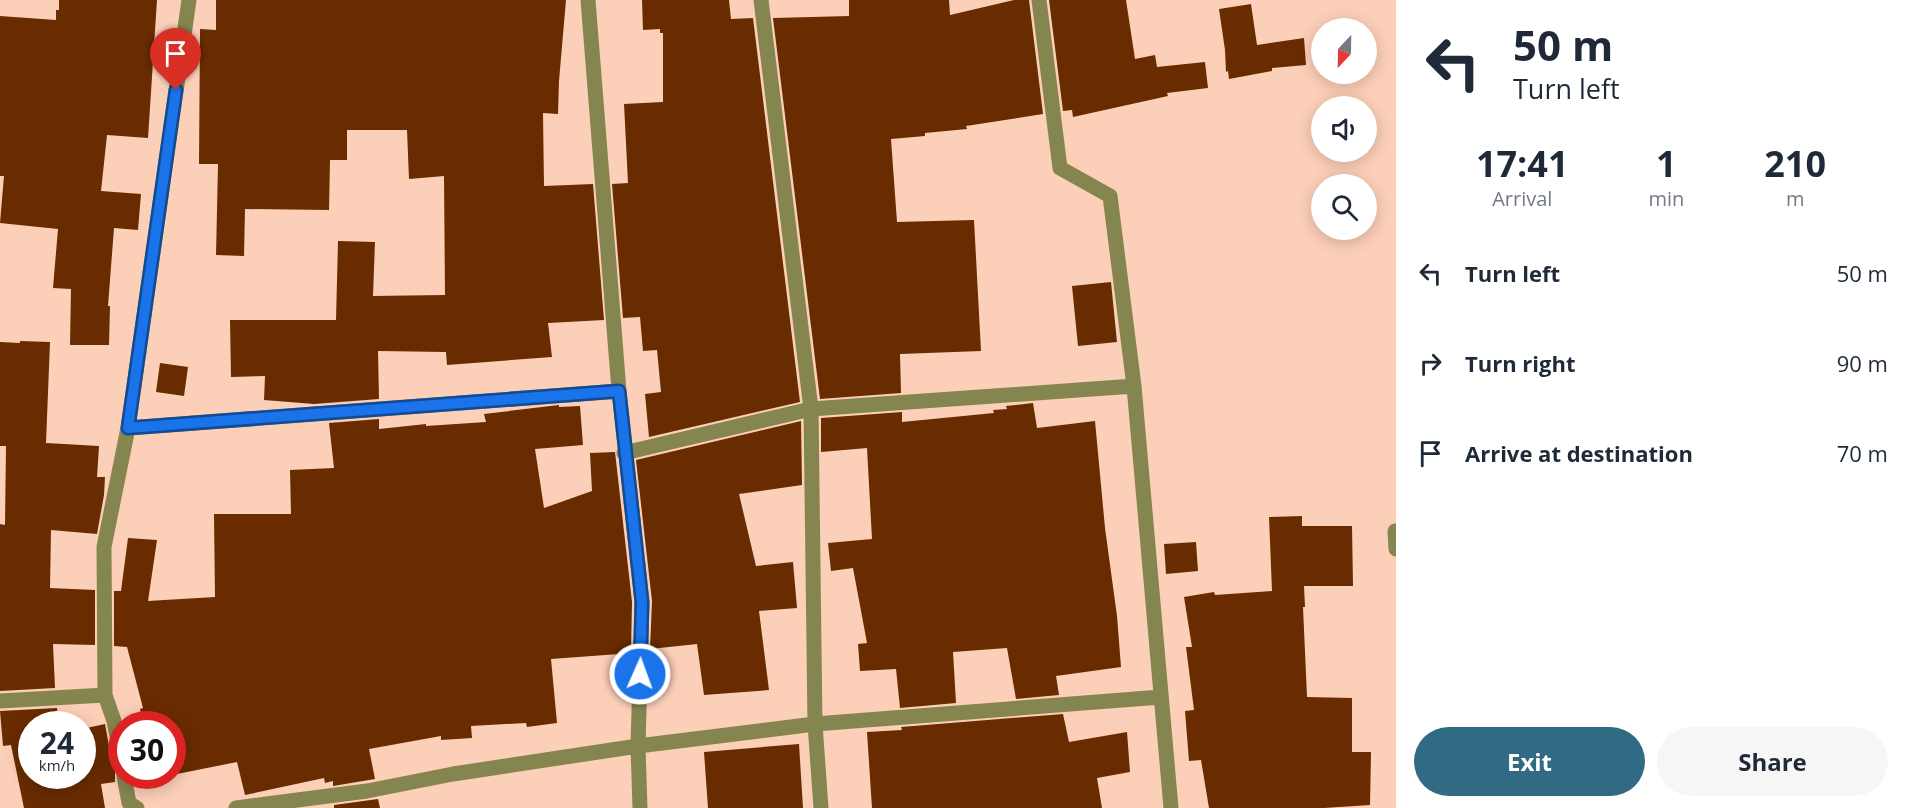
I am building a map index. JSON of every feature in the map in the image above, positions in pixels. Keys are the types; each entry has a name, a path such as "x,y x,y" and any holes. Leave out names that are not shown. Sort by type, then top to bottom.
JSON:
{"street":[{"path":"111,711 105,695 104,547 128,428 189,0"},
{"path":"588,0 624,453 642,602 638,746 640,808"},
{"path":"760,0 811,409 815,724 822,808"},
{"path":"1039,0 1060,168 1110,196 1134,386 1171,808"},
{"path":"624,453 811,409 1134,386"},
{"path":"128,428 619,391"},
{"path":"1395,531 1396,549"},
{"path":"0,701 105,695"},
{"path":"236,808 367,792 453,774 638,746 815,724 1161,697"},
{"path":"126,789 129,803 137,808"},
{"path":"367,792 367,808"}],"building":[{"path":"59,0 157,0 148,138 107,135 101,191 141,194 138,230 114,228 108,306 110,306 109,345 70,345 71,289 53,288 58,229 0,223 4,176 0,176 0,16 56,20"},
{"path":"216,0 566,0 558,114 543,113 544,186 593,184 604,320 548,323 552,357 447,365 446,352 378,351 379,399 314,404 264,400 265,376 231,377 230,320 336,320 338,241 375,242 373,296 445,295 444,176 409,179 407,130 347,130 347,160 330,160 329,210 245,209 244,256 216,255 218,164 199,164 200,29 216,30"},
{"path":"642,0 729,0 731,19 753,18 800,402 649,437 645,394 661,392 657,350 643,351 640,317 623,318 612,184 628,183 624,104 663,102 663,33 660,33 660,29 643,30"},
{"path":"849,0 949,0 950,15 1014,0 1029,0 1043,114 966,126 967,129 925,133 925,136 891,139 897,222 974,220 981,351 900,354 901,393 820,399 773,18 849,16"},
{"path":"1049,0 1126,0 1135,59 1155,55 1157,67 1205,62 1208,88 1167,93 1168,96 1073,117 1072,110 1063,111"},
{"path":"1251,4 1257,45 1304,38 1306,65 1272,68 1272,71 1229,79 1228,71 1226,72 1219,9"},
{"path":"1111,282 1117,342 1078,346 1072,286"},
{"path":"20,341 50,342 46,443 99,446 97,477 105,477 104,495 97,534 51,530 50,588 95,590 95,645 53,644 55,688 0,691 0,524 5,525 6,446 0,446 0,342 20,343"},
{"path":"160,363 188,367 184,396 156,392"},
{"path":"1033,403 1037,428 1095,421 1121,667 1056,676 1059,695 1016,699 1007,648 953,652 956,703 900,708 896,669 860,671 858,644 867,643 853,568 831,571 828,543 872,539 867,448 821,452 821,418 902,412 902,422 994,413 993,410 1007,409 1006,406"},
{"path":"559,405 559,407 580,406 583,445 535,449 544,508 592,491 590,453 615,452 632,602 631,651 551,659 557,723 527,727 526,723 471,726 472,738 441,740 441,736 369,749 375,779 333,786 333,781 325,783 324,778 245,795 237,762 186,772 186,711 140,711 143,708 127,647 114,646 114,591 121,591 128,538 157,540 148,601 215,597 214,514 291,514 290,470 334,468 329,423 379,419 379,429 426,424 426,426 486,422 484,414"},
{"path":"801,421 802,485 739,494 756,566 793,562 797,608 759,611 769,690 704,695 697,644 650,649 652,601 636,460"},
{"path":"1302,516 1302,526 1352,526 1353,586 1304,586 1307,697 1352,698 1352,752 1371,752 1370,805 1324,808 1209,808 1201,760 1189,761 1185,711 1194,710 1186,647 1192,647 1184,597 1214,592 1215,595 1272,591 1269,517"},
{"path":"1196,542 1198,571 1166,574 1164,544"},
{"path":"57,708 57,711 18,711 18,779 11,745 3,746 0,711"},
{"path":"1063,714 1069,742 1127,732 1130,772 1097,778 1102,808 872,808 867,732 902,730 901,727"},
{"path":"105,724 108,741 108,783 101,784 105,808 24,808 20,789 96,789 96,726"},
{"path":"799,744 803,808 708,808 704,752"},
{"path":"378,799 380,808 334,808 334,805"}],"route":[{"path":"176,90 128,428 619,391 642,602 640,674"}]}
